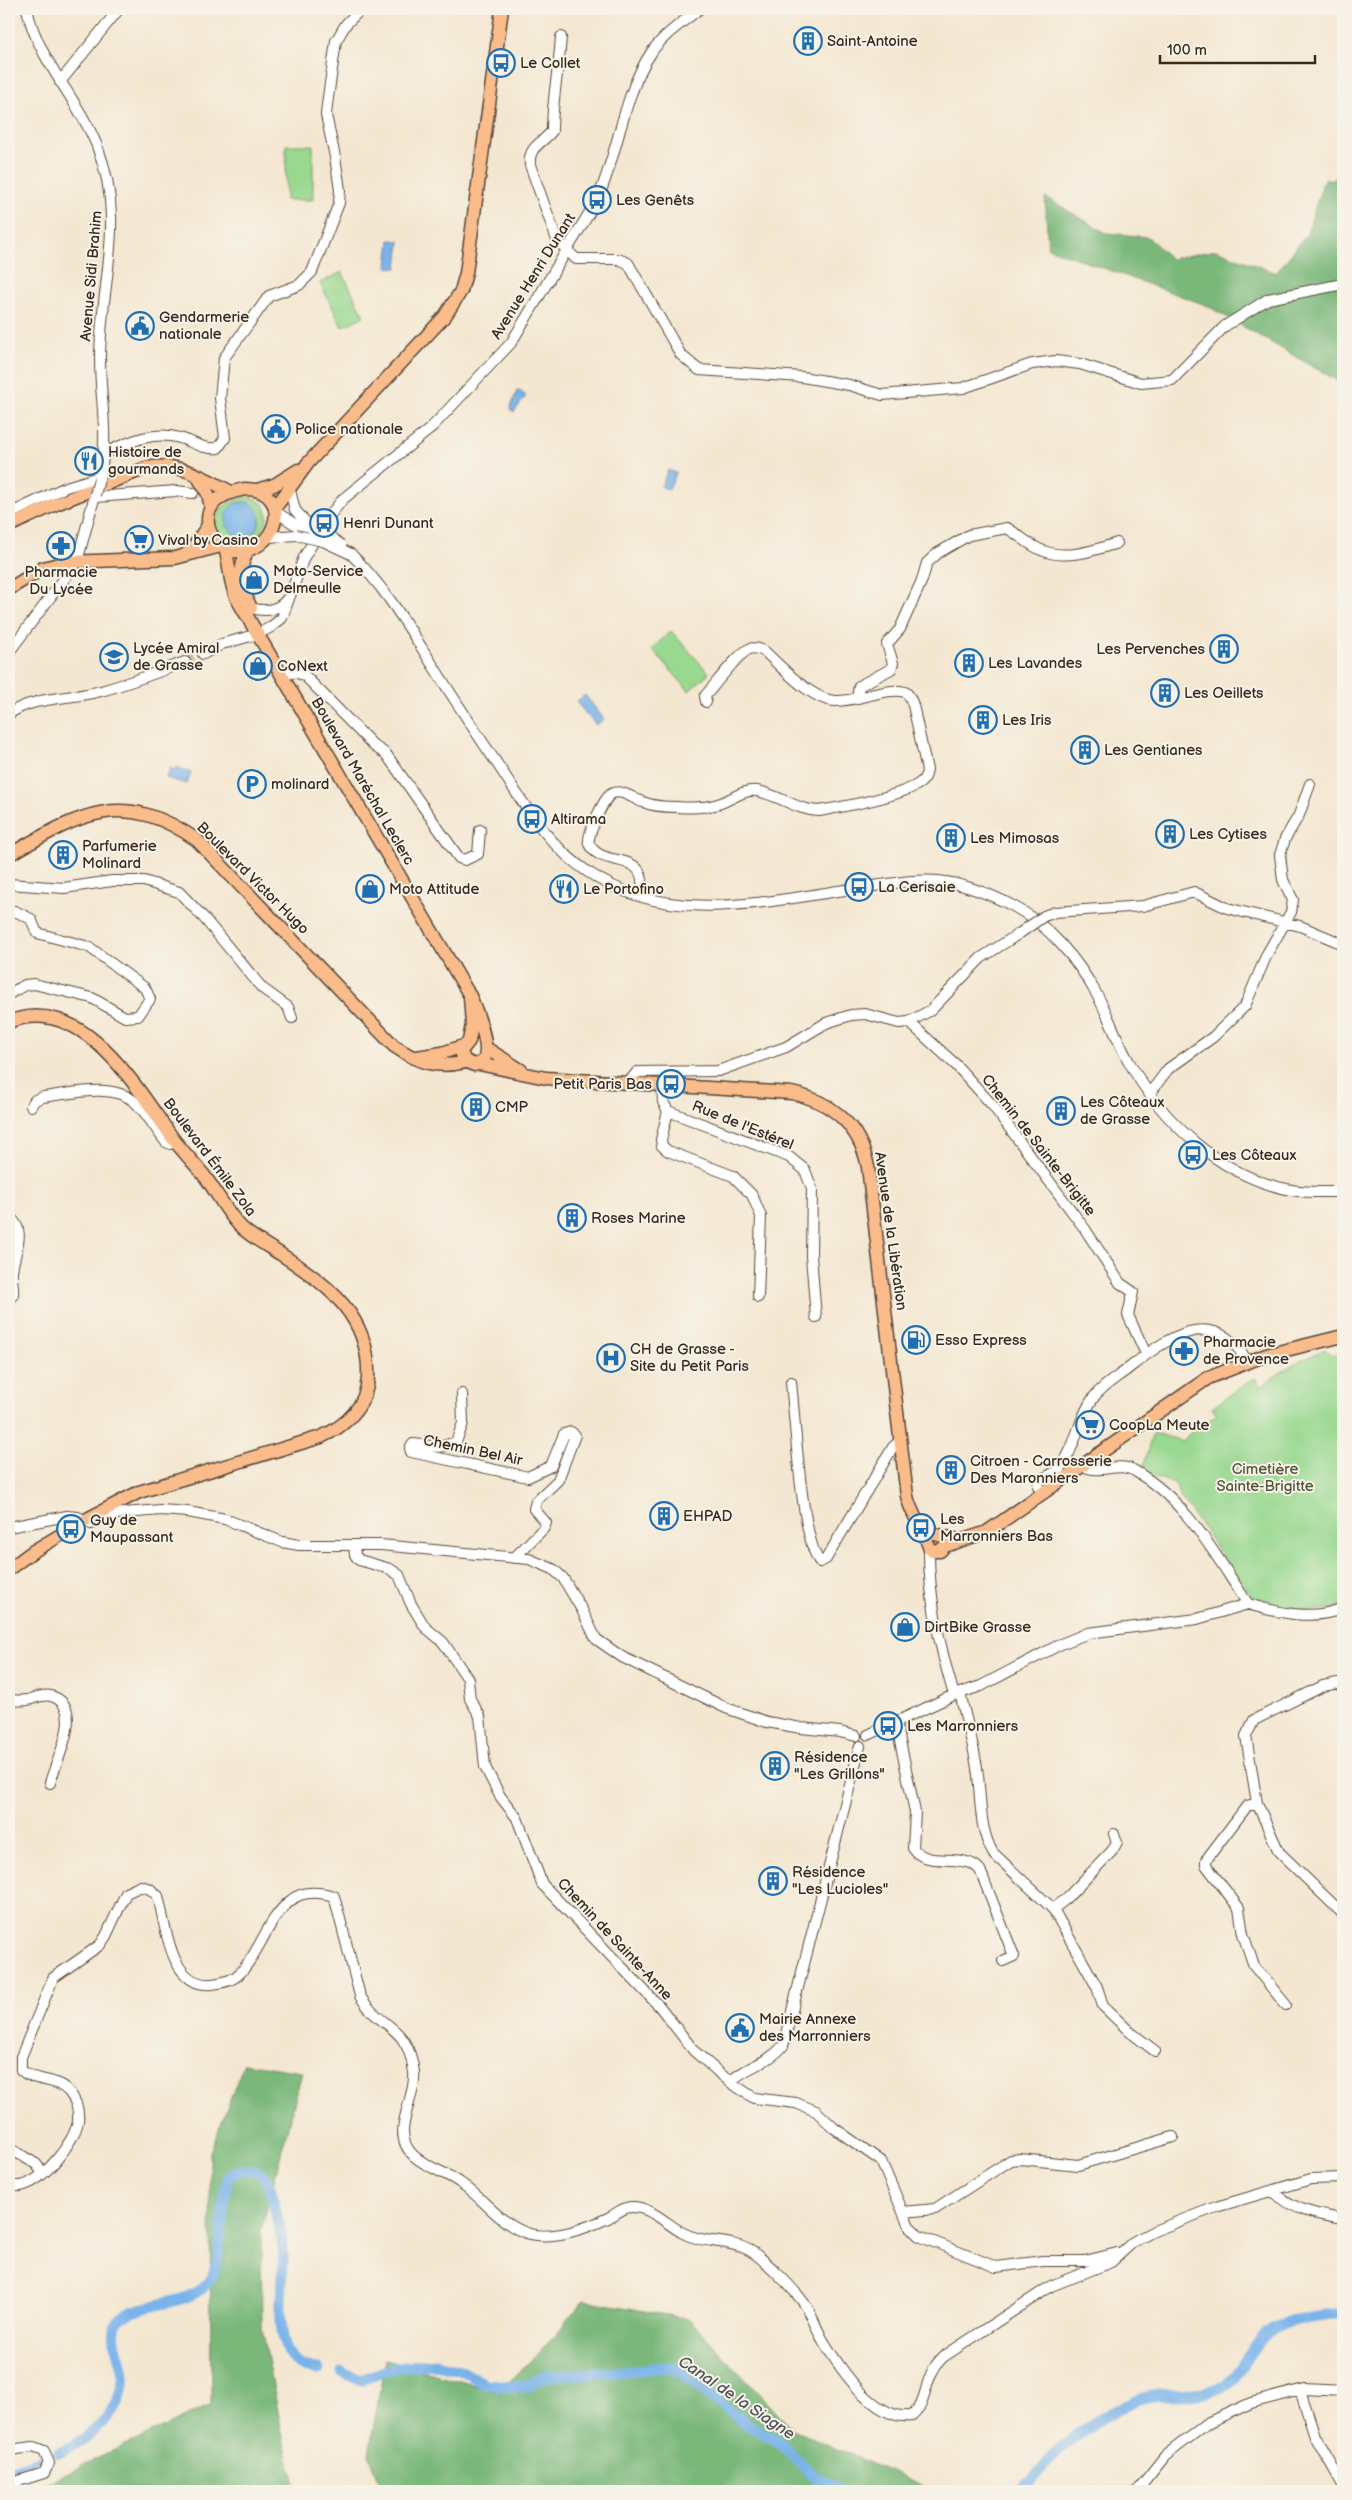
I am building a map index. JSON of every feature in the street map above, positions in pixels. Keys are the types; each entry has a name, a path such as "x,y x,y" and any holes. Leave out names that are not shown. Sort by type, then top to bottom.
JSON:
{"main road":[{"path":"275,510 289,487 308,463 444,316 461,292 466,273 499,11"},
{"path":"211,508 220,498 231,492 245,489 257,490 274,485 308,463"},
{"path":"9,526 56,504 146,468 172,465 185,469 231,492"},
{"path":"185,555 193,548 208,525 211,508 206,489 198,477"},
{"path":"208,525 214,539 223,547 231,550 248,549 269,536 275,526 275,510 268,496 257,490"},
{"path":"9,590 43,568 76,562 176,558 223,547"},
{"name":"Boulevard Maréchal Leclerc","path":"223,547 234,592 261,632"},
{"name":"Boulevard Maréchal Leclerc","path":"248,549 240,565 244,594 274,660 470,996 480,1019 485,1046"},
{"name":"Boulevard Victor Hugo","path":"9,855 57,828 100,811 120,809 170,822 198,840 394,1046 414,1058 436,1066 473,1063"},
{"path":"414,1058 442,1053 466,1043 477,1039 485,1046 486,1057 473,1063 462,1056 466,1043 473,1018 470,996"},
{"name":"Boulevard Émile Zola","path":"9,1022 32,1017 66,1024 82,1032 120,1064 174,1141 205,1178 238,1225 311,1275 336,1296 354,1317 367,1352 367,1385 360,1404 350,1418 337,1430 321,1437 149,1489 84,1522 32,1552 9,1569"},
{"name":"Avenue de la Libération","path":"485,1046 530,1076"},
{"name":"Avenue de la Libération","path":"473,1063 530,1076 662,1083 791,1093 808,1096 837,1112 853,1130 866,1155 907,1496 917,1522 936,1543 962,1540 987,1532 1208,1378 1247,1361 1343,1336"}],"street":[{"name":"Avenue Sidi Brahim","path":"27,9 38,42 60,82 85,119 97,146 108,176 112,202 112,233 100,354 105,454 76,562"},
{"path":"60,82 118,9"},
{"path":"105,454 146,437 163,434 205,448 218,448 222,444 225,438 220,398 224,358 269,296 299,285 312,272 339,203 340,190 326,115 327,105 336,41 346,24 361,9"},
{"name":"Avenue Henri Dunant","path":"261,632 282,618 310,544 343,499 430,428 510,343 566,250 576,238 609,176 639,73 652,52 699,9"},
{"path":"561,37 559,76 554,85 552,131 537,144 529,157 530,165 557,240 576,259 618,259 628,263 681,355 699,370 802,377 850,385 882,395 963,388 1032,364 1056,360 1080,364 1141,383 1172,380 1225,326 1268,299 1343,284"},
{"path":"9,514 66,487 99,478"},
{"path":"289,487 298,525"},
{"path":"94,498 176,491 193,493"},
{"path":"275,510 322,541 352,554"},
{"path":"269,536 298,525 332,537 352,554 394,604 526,811 570,858 605,883 641,896 687,905 712,907 760,904 894,883 937,881 970,887 1014,906 1042,926 1070,955 1096,993 1128,1061 1150,1093 1186,1136 1219,1161 1263,1182 1309,1193 1343,1192"},
{"path":"857,699 858,686 891,669 893,663 888,644 900,629 922,580 927,563 938,553 969,535 1007,528 1042,551 1064,555 1090,551 1117,543"},
{"path":"9,652 76,562"},
{"path":"251,608 272,610 289,597"},
{"path":"203,654 222,644 261,632"},
{"path":"641,896 643,882 639,869 630,863 600,854 590,845 588,838 605,798 613,792 623,793 644,803 675,808 707,807 720,804 748,791 758,791 808,811 819,811 882,797 919,784 926,777 927,770 910,696 904,692 894,691 837,702 823,700 764,651 755,648 748,650 733,665 705,696 706,702"},
{"path":"9,714 15,709 34,704 100,691 186,662"},
{"path":"284,676 293,672 304,675 374,746 386,754 459,858 465,860 478,854 480,830"},
{"path":"1150,1093 1168,1069 1214,1037 1244,1006 1266,954 1291,912 1292,900 1283,880 1280,855 1284,839 1299,815 1310,784"},
{"path":"9,884 64,888 112,881 144,881 179,892 204,918 262,988 288,1007 292,1018"},
{"path":"629,1082 637,1072 718,1071 786,1048 826,1023 851,1015 865,1014 889,1021 909,1022 931,1010 981,958 1044,916 1054,912 1143,906 1194,892 1227,908 1284,922 1343,944"},
{"path":"9,913 15,911 31,919 37,933 89,948 145,988 150,999 138,1016 125,1017 92,998 34,984 25,985 9,994"},
{"name":"Chemin de Sainte-Brigitte","path":"909,1022 956,1065 993,1106 1079,1221 1120,1283 1133,1292 1128,1315 1146,1354"},
{"name":"Rue de l'Estérel","path":"662,1083 663,1102 668,1111 788,1157 805,1170 812,1189 811,1256 816,1317"},
{"path":"31,1106 35,1100 43,1097 105,1091 122,1095 135,1102 166,1142 170,1144 174,1141"},
{"path":"668,1111 661,1140 662,1146 733,1176 752,1195 761,1216 758,1297"},
{"path":"9,1217 18,1227 20,1236 13,1260 13,1290 9,1299"},
{"path":"1043,1494 1038,1486 1039,1481 1058,1469 1065,1459 1093,1398 1146,1354 1175,1336 1198,1330 1220,1334 1236,1347 1247,1361"},
{"path":"792,1382 799,1466 811,1546 820,1562 826,1559 893,1447 901,1440"},
{"name":"Chemin Bel Air","path":"462,1394 463,1423 456,1442 440,1447 413,1444 410,1448 411,1452 528,1477 551,1466 564,1434 571,1432 575,1435 558,1480 536,1501 534,1509 546,1523 544,1528 514,1558"},
{"path":"1083,1466 1093,1469 1125,1467 1135,1470 1165,1491 1186,1512 1248,1604"},
{"path":"9,1527 68,1516 91,1524 111,1515 124,1512 161,1510 188,1512 225,1519 282,1542 299,1545 381,1545 529,1559 553,1569 563,1578 596,1639 622,1657 726,1708 767,1722 840,1732 867,1744 868,1735 992,1680 1061,1644 1088,1633 1197,1618 1248,1604 1280,1614 1334,1612 1343,1608"},
{"path":"936,1543 929,1564 931,1592 977,1763 980,1800 989,1845 994,1853 1054,1909 1097,1987 1102,2006 1155,2052"},
{"name":"Chemin de Sainte-Anne","path":"354,1545 355,1554 359,1560 390,1569 399,1575 411,1604 425,1627 443,1642 468,1679 470,1700 480,1716 486,1767 500,1796 517,1818 542,1884 594,1936 660,2007 694,2051 730,2082 754,2098 796,2103 816,2110 834,2128 882,2161 909,2226 919,2236 996,2267 1043,2261 1085,2261 1122,2252"},
{"path":"1343,1687 1338,1683 1323,1686 1254,1720 1246,1736 1257,1803 1279,1852 1343,1914"},
{"path":"9,1700 52,1696 61,1702 66,1709 69,1728 50,1783"},
{"path":"896,1722 915,1812 913,1848 921,1856 972,1864 980,1870 1014,1956 1003,1961"},
{"path":"730,2082 741,2071 775,2056 783,2046 858,1741"},
{"path":"1257,1803 1247,1806 1206,1860 1206,1865 1239,1908 1243,1934 1254,1966 1286,2004"},
{"path":"1054,1909 1066,1900 1112,1851 1117,1842 1114,1834"},
{"path":"9,2186 22,2186 43,2173 67,2147 78,2123 78,2108 69,2092 58,2083 29,2078 21,2070 21,2057 53,1978 100,1945 126,1893 141,1886 150,1889 158,1896 177,1967 192,1982 205,1985 230,1981 240,1973 277,1915 291,1900 306,1894 320,1892 334,1896 360,1996 368,2009 398,2031 409,2049 414,2074 412,2097 402,2131 406,2144 413,2155 460,2182 503,2219 530,2234 552,2234 578,2229 609,2218 625,2208 640,2207 684,2234 699,2239 746,2248 759,2256 806,2306 823,2341 842,2369 865,2396 889,2412 912,2416 921,2404 929,2376 935,2364 943,2357 1051,2286 1096,2270 1111,2262 1133,2242 1154,2231 1216,2207 1311,2179 1343,2178"},
{"path":"903,2212 935,2210 1011,2160 1020,2158 1078,2165 1173,2137"},
{"path":"9,2148 36,2164 43,2173"},
{"path":"1273,2191 1286,2203 1316,2215 1343,2219"},
{"path":"1300,2390 1315,2436 1343,2485"},
{"path":"1137,2491 1165,2456 1209,2422 1251,2403 1300,2390 1343,2391"},
{"path":"9,2450 33,2447 44,2451 49,2463 44,2473 9,2484"}],"green space":[{"path":"286,145 313,145 313,200 286,200"},
{"path":"1343,178 1343,384 1206,305 1048,248 1045,197 1106,233 1148,237 1171,259 1216,250 1276,273 1307,234 1324,180"},
{"path":"342,272 364,316 342,327 320,283"},
{"path":"241,497 256,500 265,507 267,516 264,527 257,536 247,542 235,543 221,537 215,522 221,508"},
{"path":"671,631 709,673 689,691 652,649"},
{"name":"Cimetière Sainte-Brigitte","path":"1325,1349 1332,1356 1343,1349 1343,1605 1333,1609 1292,1611 1269,1607 1251,1596 1179,1495 1175,1483 1141,1473 1153,1433 1183,1441 1192,1431 1217,1415 1212,1407 1255,1378 1261,1387 1287,1368"},
{"path":"244,2063 302,2072 261,2231 262,2328 284,2443 297,2491 28,2491 211,2405 210,2153"},
{"path":"584,2300 689,2319 793,2430 924,2487 924,2491 383,2491 369,2454 385,2360 499,2392 555,2336"}],"water":[{"path":"390,240 400,241 397,268 387,267"},
{"path":"517,391 526,396 514,412 510,409"},
{"path":"668,470 676,473 669,490 661,486"},
{"path":"243,502 250,503 255,507 259,512 259,526 255,531 250,535 243,536 236,535 231,531 227,526 226,519 227,512 231,507 236,503"},
{"path":"585,695 604,719 596,725 576,702"},
{"path":"177,767 191,773 187,784 166,778 170,768 175,770"}],"waterway":[{"name":"Canal de la Siagne","path":"59,2453 81,2440 103,2423 118,2401 123,2375 114,2335 117,2323 124,2316 135,2311 191,2295 202,2288 211,2278 218,2258 228,2177 240,2171 252,2170 257,2172 267,2181 270,2187 283,2247 281,2321 284,2340 290,2356 301,2366 319,2369"},
{"name":"Canal de la Siagne","path":"1017,2491 1030,2481 1063,2446 1088,2427 1116,2410 1145,2397 1204,2393 1215,2390 1226,2384 1238,2373 1256,2345 1273,2329 1292,2321 1343,2314"},
{"name":"Canal de la Siagne","path":"342,2372 361,2380 404,2366 436,2364 460,2370 485,2384 518,2387 528,2386 545,2376 634,2371 659,2367 672,2368 684,2375 747,2425 777,2440 815,2477 842,2491"},
{"name":"Canal de la Siagne","path":"9,2471 41,2460"}],"tunnel":[{"path":"185,662 203,654"}],"place":[{"name":"Saint-Antoine","path":"808,41"},
{"name":"Le Collet","path":"501,63"},
{"name":"Les Genêts","path":"597,200"},
{"name":"Gendarmerie nationale","path":"140,326"},
{"name":"Police nationale","path":"276,429"},
{"name":"Histoire de gourmands","path":"89,461"},
{"name":"Henri Dunant","path":"324,523"},
{"name":"Vival by Casino","path":"139,540"},
{"name":"Pharmacie Du Lycée","path":"61,546"},
{"name":"Moto-Service Delmeulle","path":"254,580"},
{"name":"Les Pervenches","path":"1224,649"},
{"name":"Lycée Amiral de Grasse","path":"114,657"},
{"name":"Les Lavandes","path":"969,663"},
{"name":"CoNext","path":"258,666"},
{"name":"Les Oeillets","path":"1165,693"},
{"name":"Les Iris","path":"983,720"},
{"name":"Les Gentianes","path":"1085,750"},
{"name":"molinard","path":"252,784"},
{"name":"Altirama","path":"532,819"},
{"name":"Les Cytises","path":"1170,834"},
{"name":"Les Mimosas","path":"951,838"},
{"name":"Parfumerie Molinard","path":"63,855"},
{"name":"La Cerisaie","path":"859,887"},
{"name":"Moto Attitude","path":"370,889"},
{"name":"Le Portofino","path":"564,889"},
{"name":"Petit Paris Bas","path":"671,1084"},
{"name":"CMP","path":"476,1107"},
{"name":"Les Côteaux de Grasse","path":"1061,1111"},
{"name":"Les Côteaux","path":"1193,1155"},
{"name":"Roses Marine","path":"572,1218"},
{"name":"Esso Express","path":"916,1340"},
{"name":"Pharmacie de Provence","path":"1184,1351"},
{"name":"CH de Grasse - Site du Petit Paris","path":"611,1358"},
{"name":"CoopLa Meute","path":"1090,1425"},
{"name":"Citroen - Carrosserie Des Maronniers","path":"951,1470"},
{"name":"EHPAD","path":"664,1516"},
{"name":"Les Marronniers Bas","path":"921,1528"},
{"name":"Guy de Maupassant","path":"71,1529"},
{"name":"DirtBike Grasse","path":"905,1627"},
{"name":"Les Marronniers","path":"888,1726"},
{"name":"Résidence \"Les Grillons\"","path":"775,1766"},
{"name":"Résidence \"Les Lucioles\"","path":"773,1881"},
{"name":"Mairie Annexe des Marronniers","path":"740,2028"}]}
